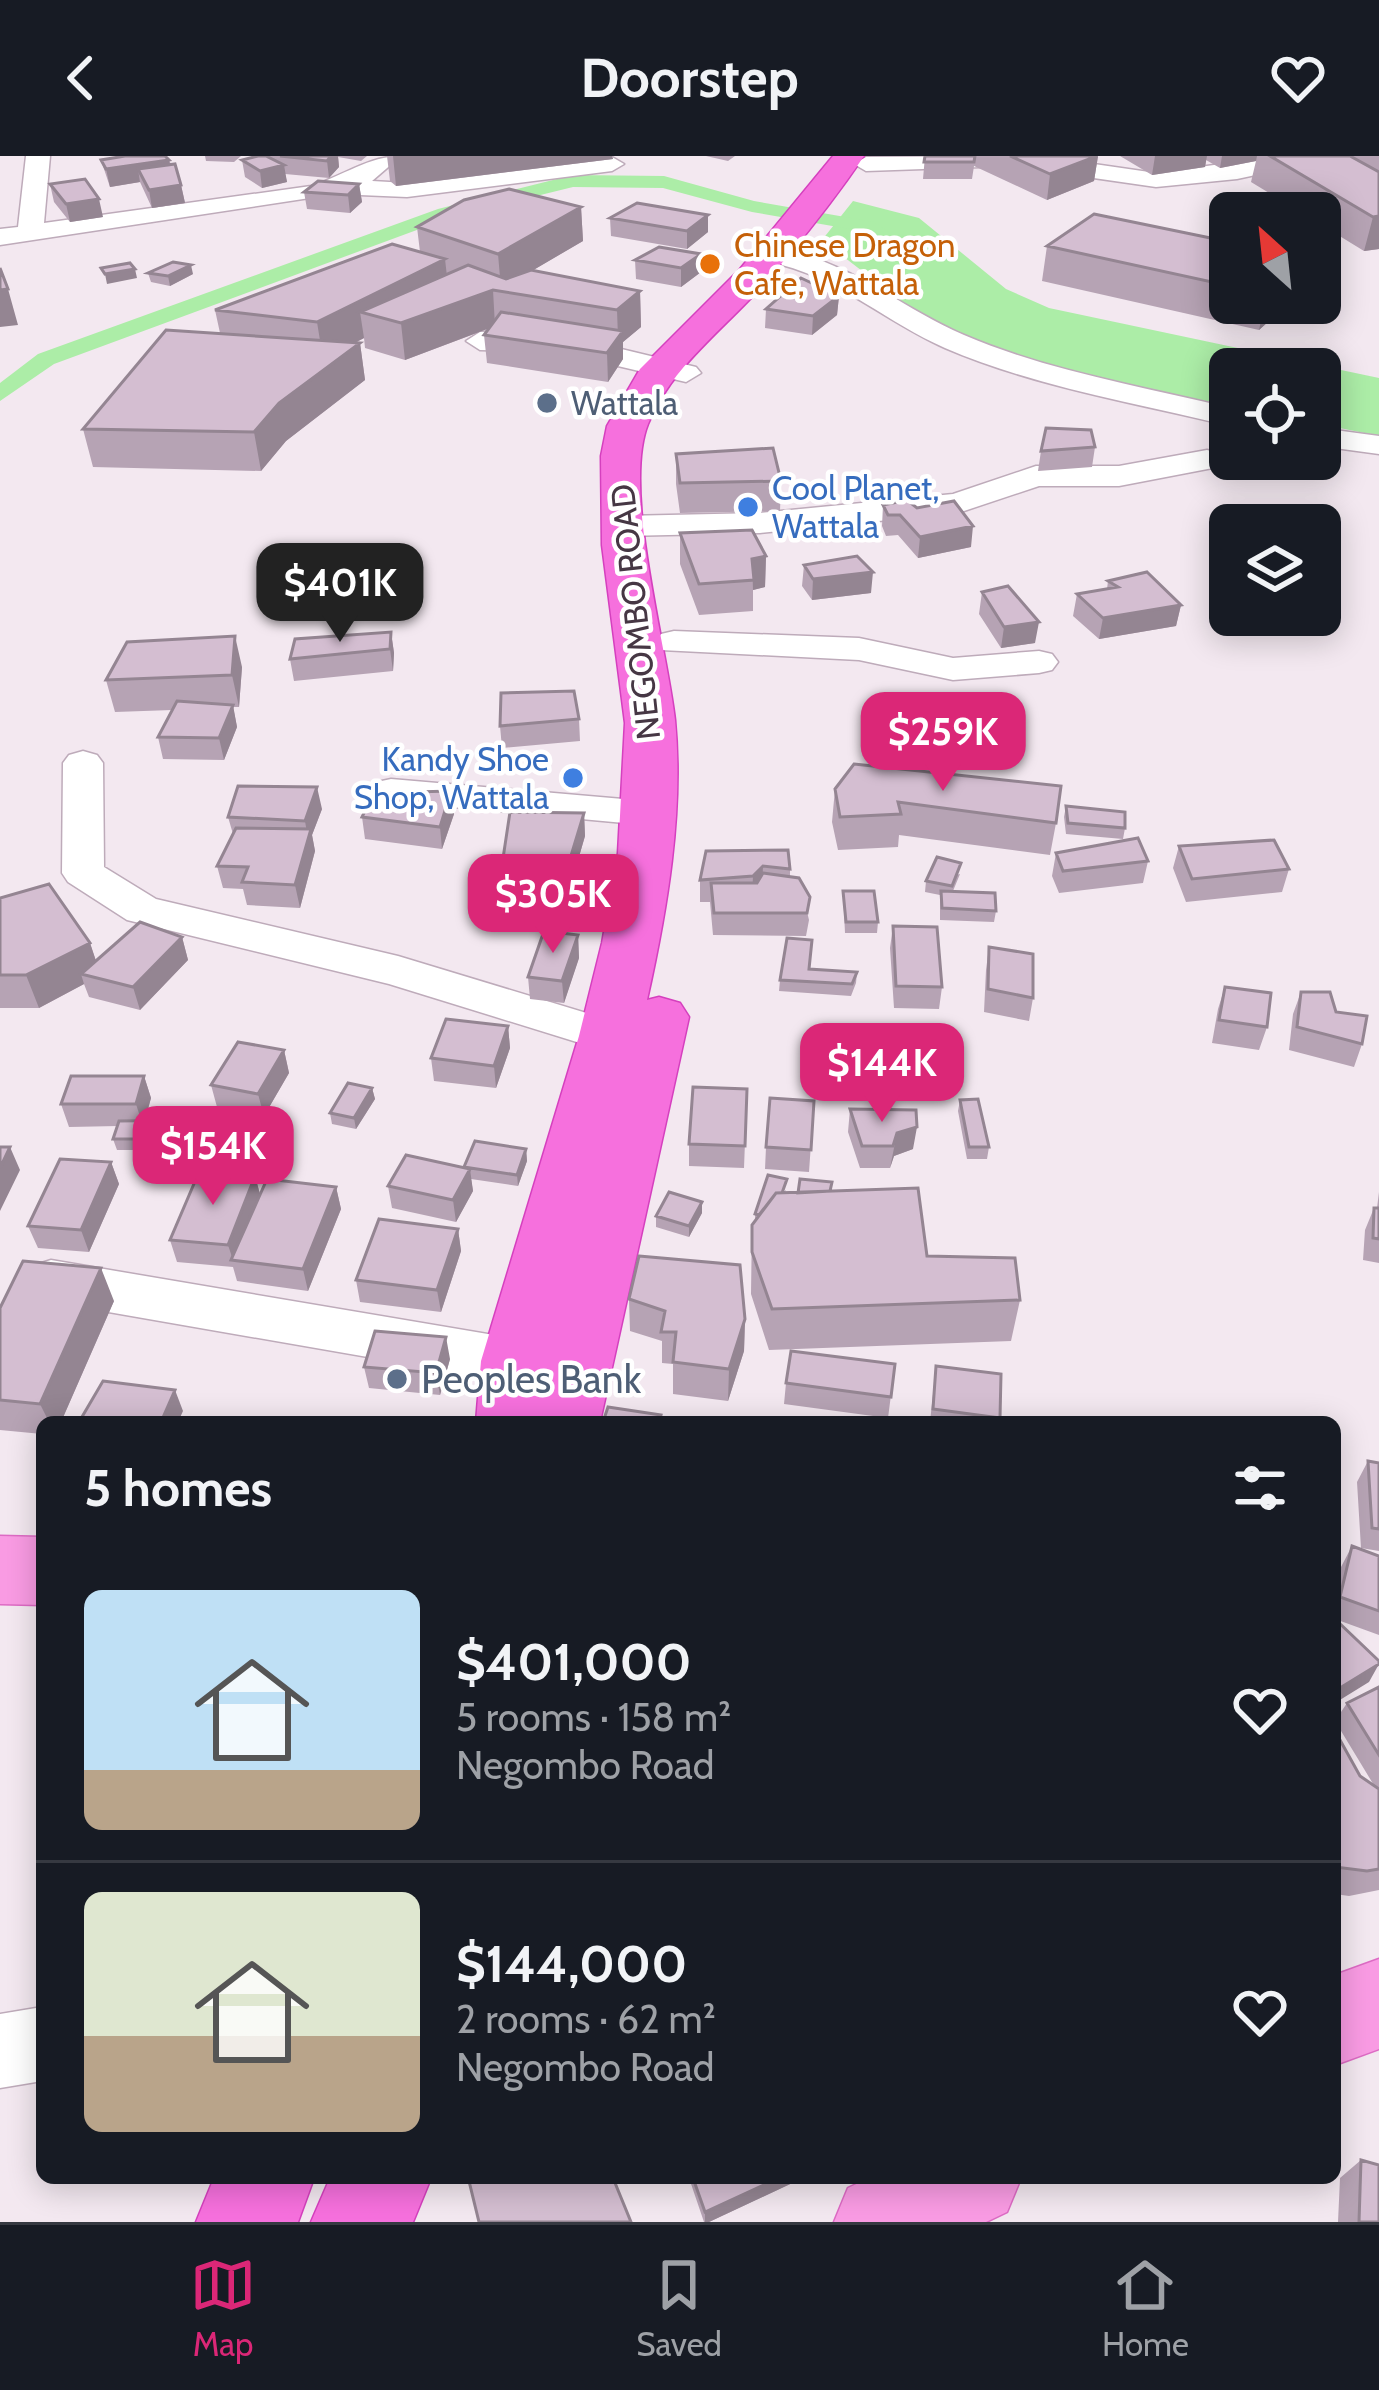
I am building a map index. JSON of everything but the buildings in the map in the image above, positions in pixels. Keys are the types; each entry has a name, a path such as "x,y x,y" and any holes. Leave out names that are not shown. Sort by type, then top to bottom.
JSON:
{"highway":[{"name":"NEGOMBO ROAD","path":"514,1416 517,1360 608,1036 631,943 645,853 650,723 639,525 650,439 674,370 830,198"},
{"name":"NEGOMBO ROAD","path":"564,1416 654,1042 684,875 687,762 674,642 639,525"},
{"path":"247,2222 262,2184"}],"main road":[{"path":"0,1570 36,1571"},
{"path":"1341,2018 1379,2004"},
{"path":"882,2222 961,2184"}],"street":[{"path":"30,232 38,156"},
{"path":"0,237 338,187 362,177 389,156"},
{"path":"1209,411 959,343 911,321 889,301 839,272 830,198 1010,158 1156,181 1315,161"},
{"path":"338,187 394,191 612,164"},
{"path":"268,222 293,196"},
{"path":"481,341 511,337 571,346 674,370"},
{"path":"1341,440 1379,445"},
{"path":"639,525 760,523 958,503 1036,476 1119,476 1207,460"},
{"path":"674,642 859,649 953,669 1039,662"},
{"path":"83,763 83,873 142,910 398,970 608,1036"},
{"path":"391,791 646,813"},
{"path":"51,1280 517,1360"},
{"path":"0,2050 36,2045"}],"shaded area":[{"path":"853,201 919,218 1006,289 1049,308 1238,348 1209,348 1209,402 1050,369 946,336 822,240"},
{"path":"1341,370 1379,378 1379,436 1341,428"}],"waterway":[{"path":"0,394 46,359 445,213 573,181 664,182 752,206 867,226 886,237"}],"place":[{"name":"Chinese Dragon Cafe, Wattala","path":"710,264"},
{"name":"Wattala","path":"547,403"},
{"name":"Cool Planet, Wattala","path":"748,507"},
{"name":"Kandy Shoe Shop, Wattala","path":"573,778"},
{"name":"Peoples Bank","path":"397,1379"}]}
